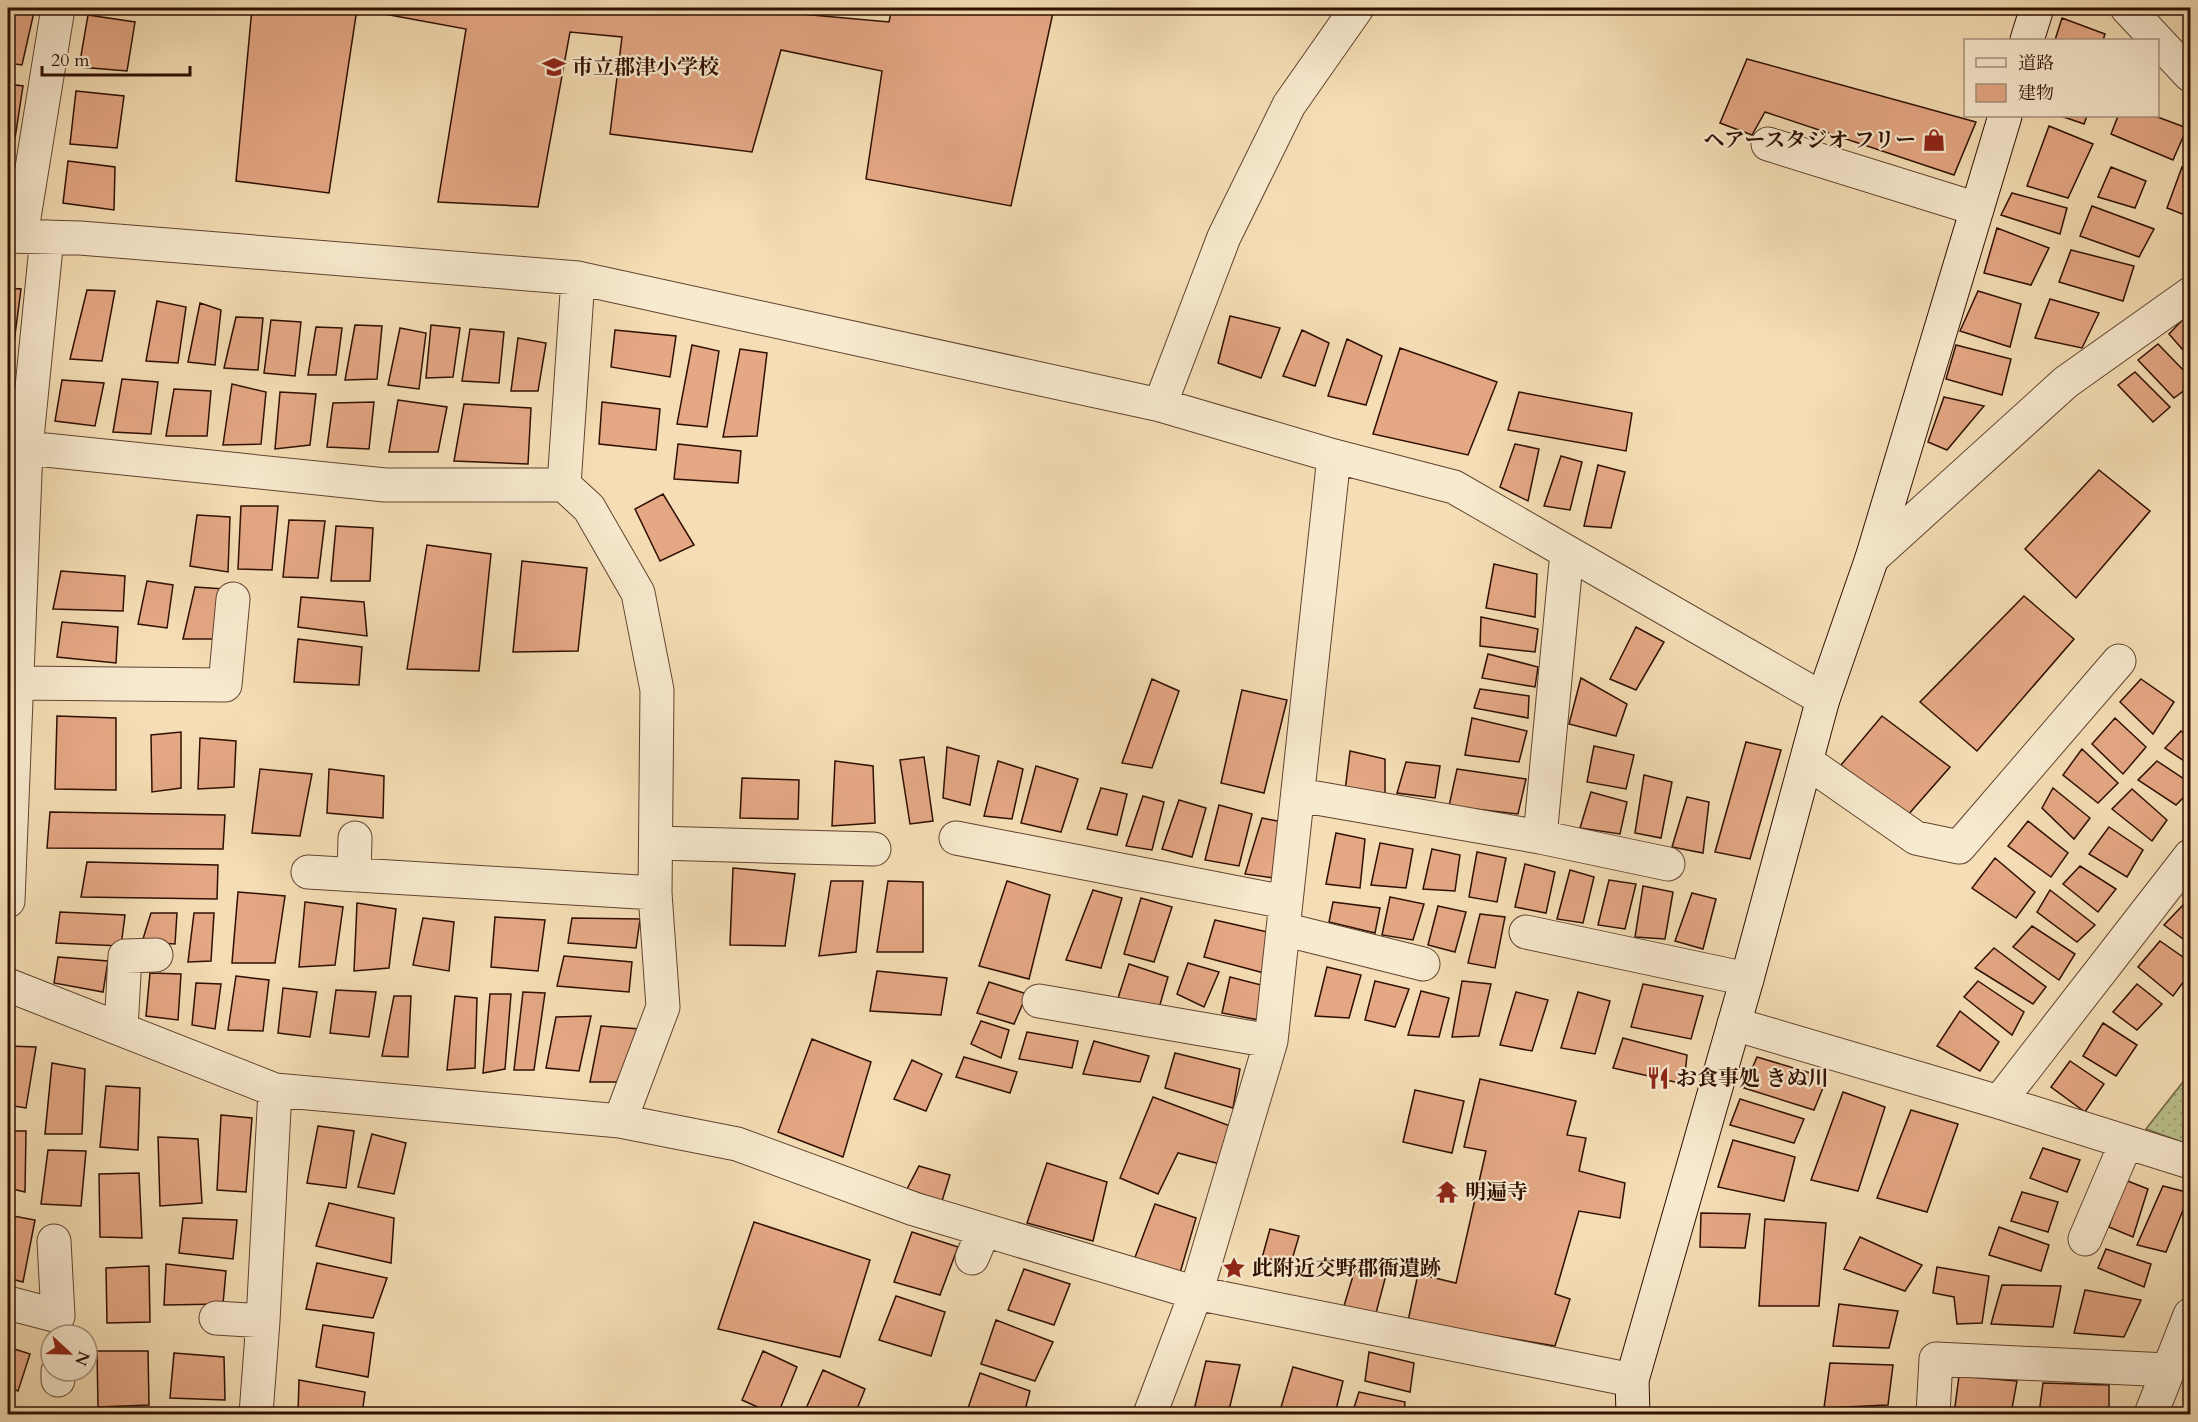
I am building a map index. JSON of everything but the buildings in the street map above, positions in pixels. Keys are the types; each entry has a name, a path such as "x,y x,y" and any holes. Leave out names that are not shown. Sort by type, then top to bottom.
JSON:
{"street":[{"path":"8,901 26,448 25,237 58,8"},
{"path":"1160,405 1224,237 1284,115 1357,8"},
{"path":"2027,39 2037,8"},
{"path":"2127,8 2156,39"},
{"path":"2159,42 2190,75"},
{"path":"1633,1414 1632,1380 1747,979 1823,699 1872,558 2005,117"},
{"path":"1768,144 1977,209"},
{"path":"25,237 92,238 578,278 1160,405 1334,456 1454,487 1823,699"},
{"path":"564,484 578,278"},
{"path":"1872,558 2066,382 2190,294"},
{"path":"26,448 385,485 564,484 589,508 638,593 657,690 656,892 663,1007 620,1121"},
{"path":"1149,1414 1196,1293 1271,1041 1334,456"},
{"path":"1540,837 1567,552"},
{"path":"15,683 225,685 233,599"},
{"path":"1807,762 1916,838 1959,847 2119,661"},
{"path":"1299,795 1540,837 1668,864"},
{"path":"354,875 355,838"},
{"path":"956,838 1284,916 1423,964"},
{"path":"656,843 874,849"},
{"path":"1999,1102 2190,856"},
{"path":"308,872 656,892"},
{"path":"1526,932 1747,979"},
{"path":"121,1029 125,956 156,955"},
{"path":"8,985 274,1090 620,1121 737,1144 914,1209 978,1244 1196,1293 1632,1380"},
{"path":"1039,1001 1271,1041"},
{"path":"1734,1024 1999,1102 2190,1162"},
{"path":"256,1414 263,1322 274,1090"},
{"path":"2085,1239 2126,1143"},
{"path":"54,1241 58,1323"},
{"path":"8,1303 51,1323"},
{"path":"2151,1414 2190,1315"},
{"path":"216,1318 263,1322"},
{"path":"1934,1414 1936,1359 2168,1370"}],"green space":[{"path":"2190,1073 2190,1145 2146,1129"}],"place":[{"name":"市立郡津小学校","path":"554,67"},
{"name":"ヘアースタジオ フリー","path":"1934,140"},
{"name":"お食事処 きぬ川","path":"1658,1078"},
{"name":"明遍寺","path":"1447,1192"},
{"name":"此附近交野郡衙遺跡","path":"1234,1268"}]}
